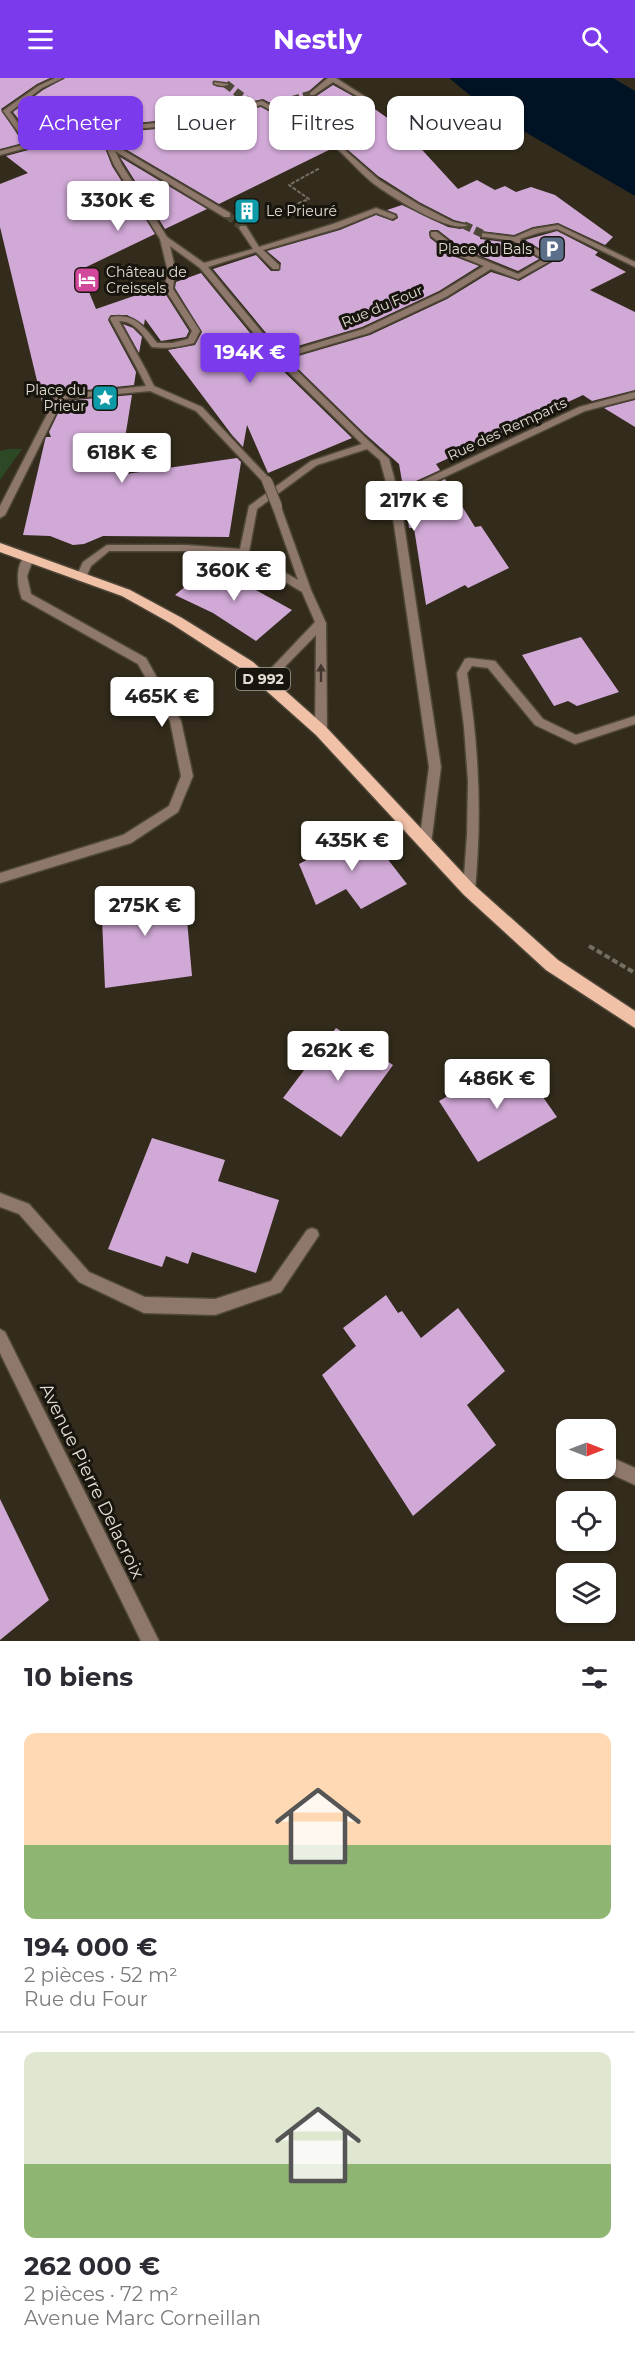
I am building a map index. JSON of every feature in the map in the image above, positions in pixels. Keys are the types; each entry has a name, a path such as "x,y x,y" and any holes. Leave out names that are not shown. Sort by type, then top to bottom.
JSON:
{"main road":[{"name":"D 992","path":"0,547 126,593 177,621 248,666 321,731 469,890 552,965 635,1020"}],"street":[{"path":"27,96 60,78"},
{"path":"312,94 332,79 361,96"},
{"path":"216,83 226,84"},
{"path":"18,103 6,111 18,129"},
{"path":"143,126 167,124 261,103 315,129 376,182 415,206 451,224 464,225"},
{"path":"152,387 114,319 124,317 134,320 155,345 172,346 191,341 196,331 169,288 171,268 164,239 118,165 109,144 227,216"},
{"path":"0,153 18,148"},
{"path":"203,266 336,226 376,210 392,217"},
{"path":"514,239 536,231 558,227 635,265"},
{"path":"243,228 257,249 276,267"},
{"path":"434,234 457,252 518,277 548,260 514,239 485,235"},
{"path":"164,239 203,266 278,357 384,459 395,497 435,767 425,844"},
{"name":"Rue du Four","path":"278,357 366,331 443,295 490,266"},
{"path":"0,515 60,397 152,387 199,409 267,481 306,590 321,622 321,731"},
{"name":"Rue des Remparts","path":"395,497 582,409 635,395"},
{"path":"244,553 252,508 314,463 368,445"},
{"path":"81,577 87,564 107,548 186,548 244,553 306,590"},
{"path":"0,878 127,839 174,809 187,776 175,721 142,660 26,596 22,576 29,557"},
{"path":"265,680 321,622"},
{"path":"469,890 475,838 471,730 462,673 469,662 491,664 539,722 575,740 635,720"},
{"path":"0,1200 24,1209 84,1277 144,1305 215,1308 276,1287 312,1235"},
{"name":"Avenue Pierre Delacroix","path":"0,1337 150,1641"},
{"path":"616,1468 635,1477"}],"path":[{"path":"289,216 281,210 309,199 289,185 327,164"}],"green space":[{"path":"22,449 0,480 0,451"}],"water":[{"path":"449,78 613,78 635,91 635,196 524,131 524,96 471,96"}],"building":[{"path":"0,78 50,78 18,96 1,109 18,135 18,144 0,149"},
{"path":"65,78 324,78 309,91 308,96 269,96 269,102 263,99 257,100 257,96 155,96 155,121 143,122 143,96 35,96"},
{"path":"333,85 353,96 316,96"},
{"path":"261,107 269,111 269,150 329,150 219,204 127,150 143,150 143,130 155,129 155,150 257,150 257,108"},
{"path":"18,108 18,119 13,112"},
{"path":"375,109 387,118 387,150 422,150 458,189 477,180 495,190 505,186 516,192 531,187 555,195 613,237 605,245 558,223 533,227 514,235 481,231 480,239 512,243 539,259 518,271 461,248 438,230 431,230 430,238 453,256 479,266 439,291 362,327 281,351 213,269 256,255 271,271 279,271 281,263 267,251 340,230 376,215 393,221 398,218 397,214 387,210 402,205 448,227 460,229 470,224 454,220 419,202 378,176 348,150 375,150"},
{"path":"28,150 106,150 112,166 155,234 80,270 96,309 163,286 163,290 189,331 186,337 161,341 145,319 144,325 127,315 111,315 108,320 136,372 134,385 57,393 45,414 0,227 0,184 28,173 6,156"},
{"path":"120,157 207,209 165,229"},
{"path":"557,231 598,252 595,255 626,272 590,290 635,312 635,390 592,401 583,395 436,464 440,470 403,487 399,464 288,359 370,335 447,299 491,272 519,281 554,261 552,256 525,240"},
{"path":"201,273 273,361 352,438 268,473 247,425 243,447 232,435 168,350 195,345 202,332 175,288 176,282"},
{"path":"123,324 133,328 142,337 139,353"},
{"path":"132,395 119,475 237,458 241,462 229,537 103,536 84,544 73,545 50,536 23,535 45,440 46,437 51,437 49,432 64,401"},
{"path":"635,400 635,427 604,408"},
{"path":"445,479 475,527 481,526 509,568 468,588 465,585 426,605 414,528 409,528 405,498"},
{"path":"211,565 292,610 256,641 213,613 175,595"},
{"path":"581,637 619,692 577,706 568,701 554,706 522,655"},
{"path":"365,830 407,884 361,909 346,889 316,905 299,864"},
{"path":"184,886 192,976 105,988 101,896"},
{"path":"336,1028 393,1065 341,1137 283,1098"},
{"path":"516,1059 557,1117 478,1162 439,1101"},
{"path":"152,1138 225,1160 218,1181 279,1200 256,1273 192,1252 188,1264 166,1256 162,1267 108,1249"},
{"path":"386,1295 398,1313 402,1311 421,1338 458,1308 505,1371 467,1405 496,1445 413,1516 322,1375 356,1346 343,1328"},
{"path":"0,1499 49,1600 0,1640"}],"tunnel":[{"path":"226,84 241,96"},
{"path":"305,96 312,94"},
{"path":"227,215 243,228"},
{"path":"464,225 485,235"}],"place":[{"name":"Le Prieuré","path":"247,211"},
{"name":"Place du Bals","path":"552,249"},
{"name":"Château de Creissels","path":"87,280"},
{"name":"Place du Prieur","path":"105,398"}]}
